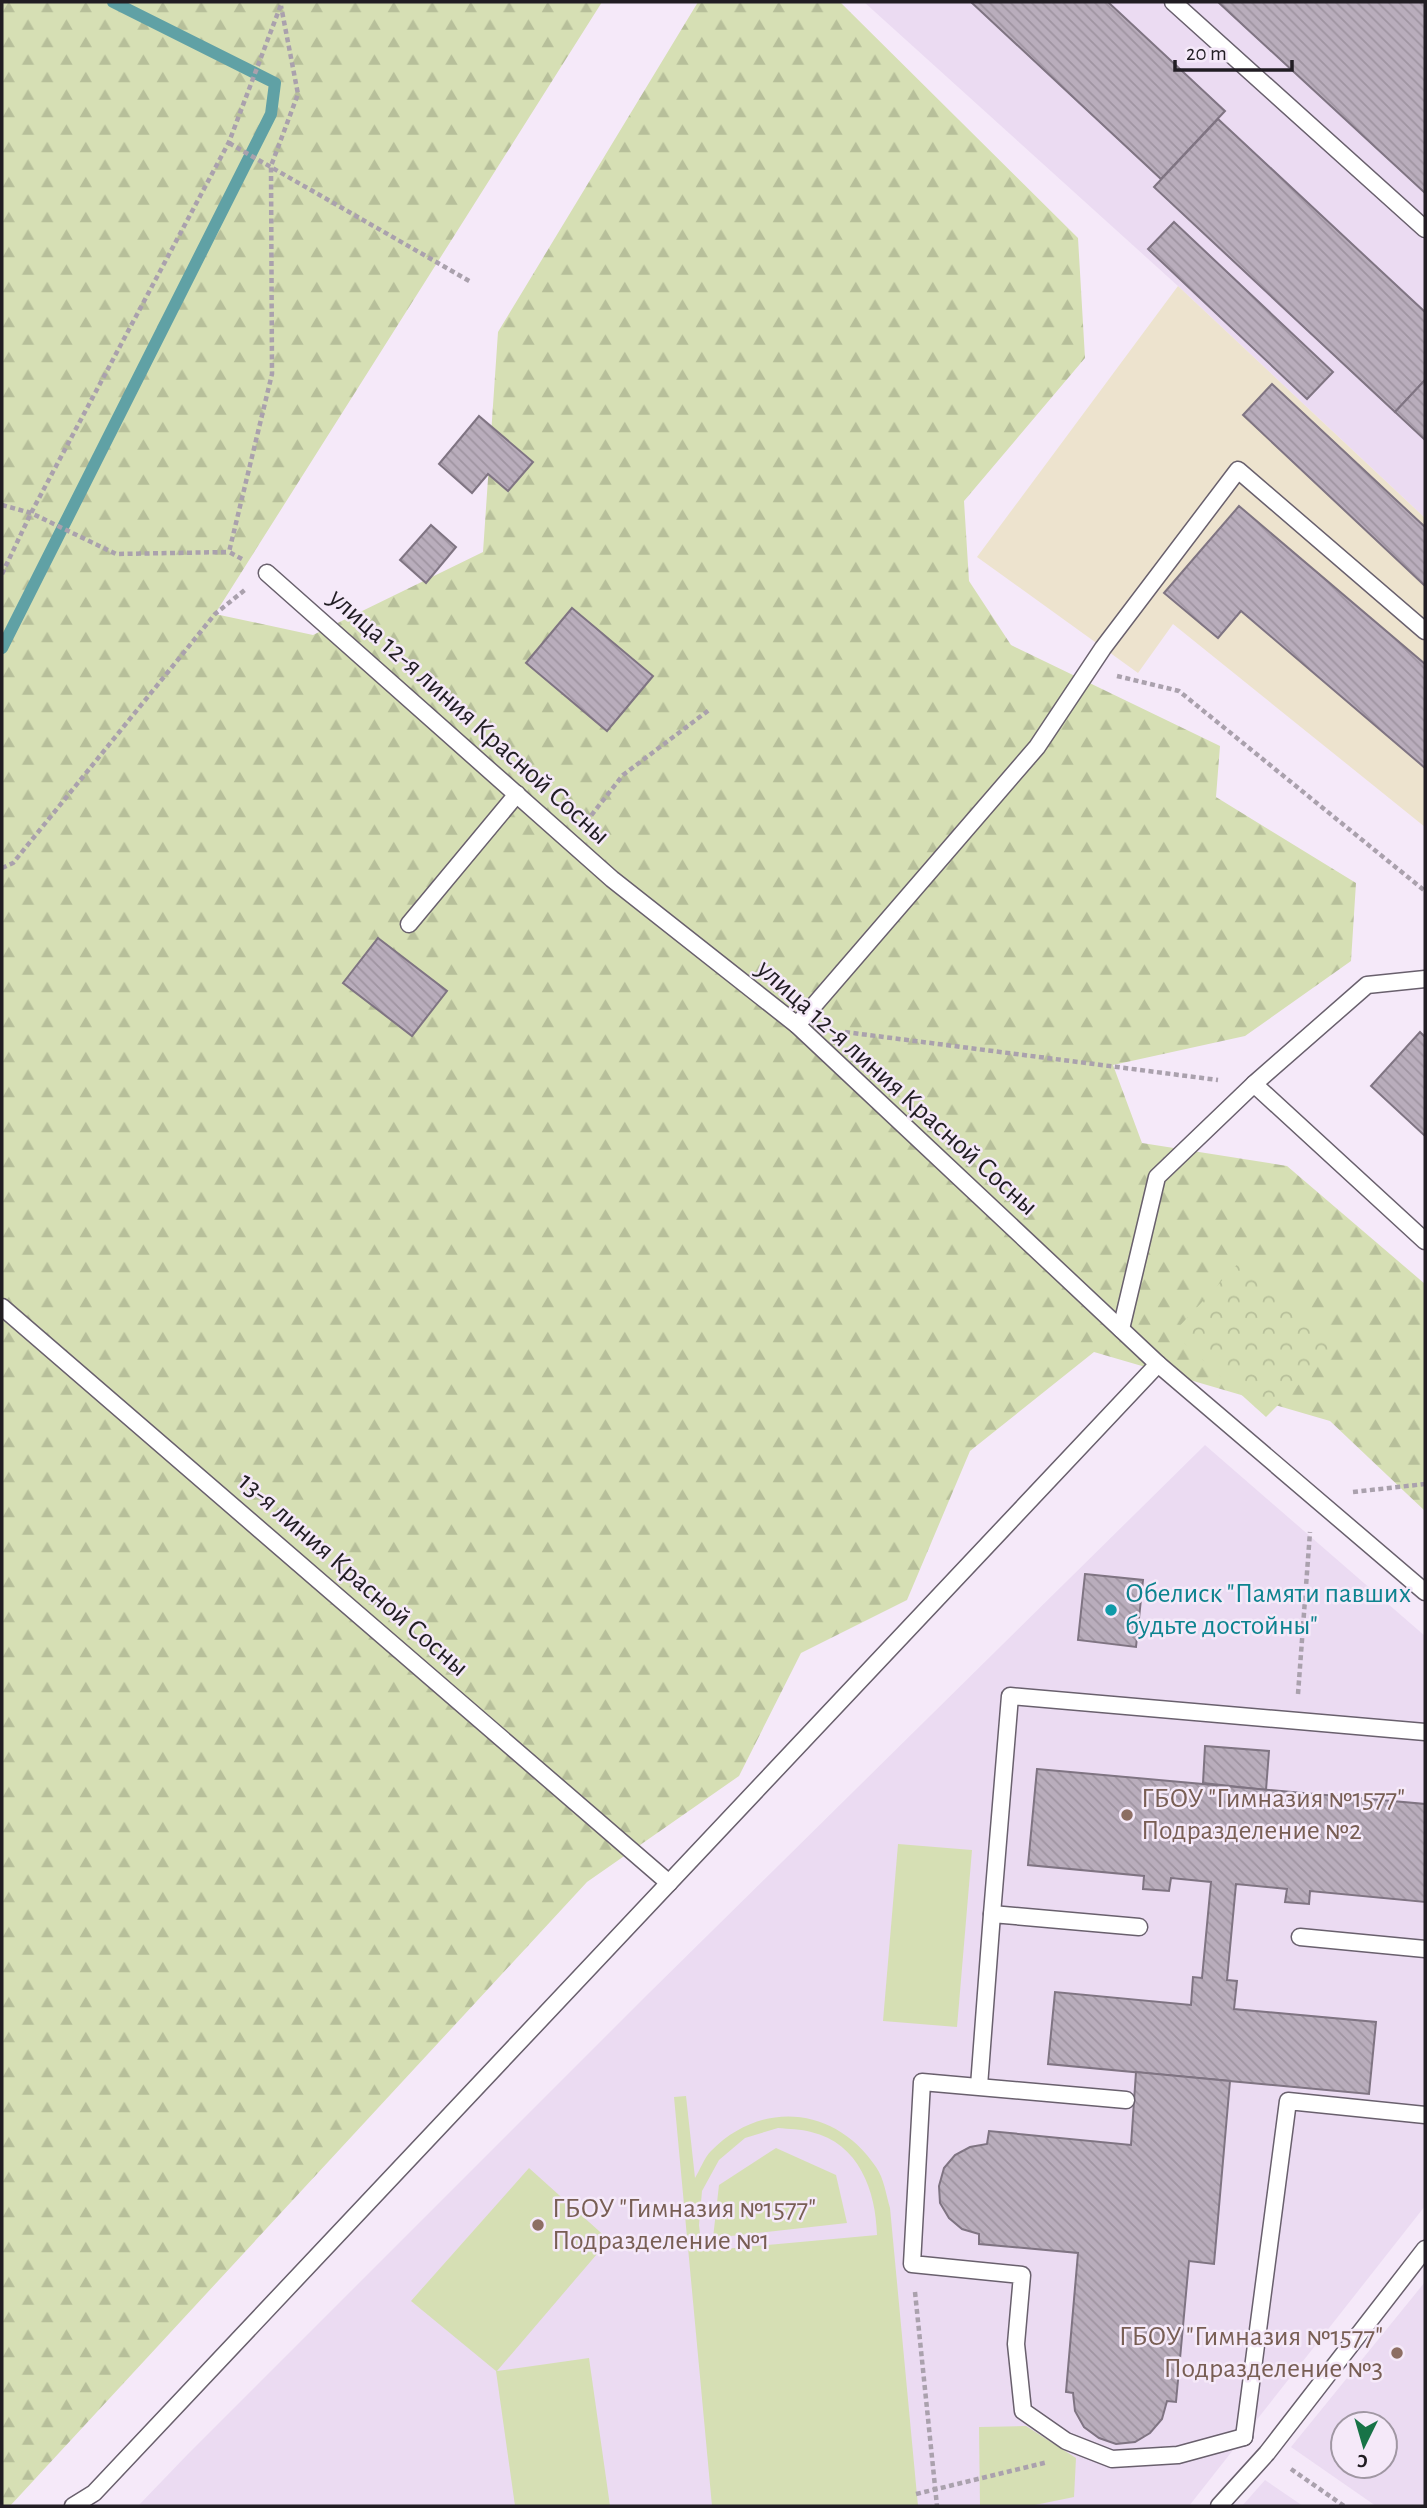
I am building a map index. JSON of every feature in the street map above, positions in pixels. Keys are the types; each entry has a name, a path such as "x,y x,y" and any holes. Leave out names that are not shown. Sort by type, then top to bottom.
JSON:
{"lane":[{"path":"1173,2 1425,229"},
{"path":"797,1025 1037,747 1089,668 1238,470 1425,631"},
{"name":"улица 12-я линия Красной Сосны","path":"267,573 612,879 797,1025 1158,1364 1425,1592"},
{"path":"410,924 517,794"},
{"path":"1121,1329 1157,1177 1254,1084 1367,985 1425,979"},
{"path":"1254,1084 1425,1241"},
{"name":"13-я линия Красной Сосны","path":"2,1307 669,1883"},
{"path":"73,2506 94,2493 1158,1364"},
{"path":"979,2086 1010,1696 1425,1732"},
{"path":"992,1914 1139,1927"},
{"path":"1300,1937 1425,1949"},
{"path":"1126,2100 922,2082 912,2263 1022,2275 1016,2344 1023,2412 1066,2441 1112,2459 1178,2455 1244,2437"},
{"path":"1244,2437 1288,2101 1425,2115"},
{"path":"1219,2506 1267,2453 1425,2249"},
{"path":"1244,2437 1267,2453"}],"path":[{"path":"2,575 32,513 229,142 281,4"},
{"path":"229,552 272,374 271,166 298,94 281,4"},
{"path":"229,142 471,282"},
{"path":"2,505 32,513 116,554 229,552 267,573 215,614 13,863 2,868"},
{"path":"2,564 8,561"},
{"path":"1089,668 1178,691 1425,891"},
{"path":"571,842 623,775 709,710"},
{"path":"797,1025 1254,1084"},
{"path":"1295,1721 1310,1536"},
{"path":"912,2263 937,2506"},
{"path":"916,2494 1094,2452"},
{"path":"1267,2453 1345,2506"}],"shaded area":[{"path":"864,2 1425,2 1425,518 1178,286"},
{"path":"1178,286 1425,518 1425,827 1173,624 1138,673 977,557"},
{"name":"ГБОУ \"Гимназия №1577\" Подразделение №2","path":"1205,1445 1425,1636 1425,2206 1189,2506 138,2506 647,1995"},
{"name":"ГБОУ \"Гимназия №1577\" Подразделение №3","path":"1425,2282 1425,2506 1376,2506 1339,2480 1399,2480 1399,2410 1329,2410 1329,2473 1291,2447"},
{"path":"1265,2480 1303,2506 1242,2506"}],"green space":[{"path":"2,2 602,2 215,614 313,635 483,552 498,332 698,2 840,2 1078,238 1085,358 964,501 969,581 1011,645 1220,746 1216,797 1356,883 1351,961 1245,1036 1113,1065 1142,1143 1287,1166 1425,1284 1425,1511 1330,1421 1094,1352 970,1451 907,1600 801,1653 739,1776 587,1882 10,2506 2,2506"},
{"path":"1245,1256 1339,1344 1266,1417 1173,1333"},
{"path":"898,1844 972,1850 957,2027 883,2021"},
{"path":"686,2096 695,2178 709,2154 731,2134 753,2123 775,2117 798,2117 820,2122 841,2132 860,2147 879,2171 890,2208 918,2506 712,2506 674,2097","holes":["778,2128 807,2131 828,2138 853,2158 862,2171 873,2202 877,2235 702,2251 699,2225 702,2191 719,2160 745,2138"]},
{"path":"776,2148 836,2175 847,2223 713,2238 719,2185"},
{"path":"529,2168 609,2240 497,2371 589,2358 610,2506 515,2506 496,2371 411,2301"},
{"path":"1026,2426 1076,2458 1074,2497 1030,2506 980,2506 979,2427"}],"building":[{"path":"971,2 1108,2 1225,111 1161,179"},
{"path":"1218,2 1425,2 1425,193"},
{"path":"1218,119 1425,312 1425,380 1395,412 1154,187"},
{"path":"1174,222 1333,372 1307,399 1148,249"},
{"path":"1425,380 1425,440 1395,412"},
{"path":"1272,384 1425,527 1425,586 1243,415"},
{"path":"479,416 533,462 508,491 488,474 472,493 439,464"},
{"path":"1239,506 1425,664 1425,768 1241,611 1218,638 1164,593"},
{"path":"431,525 456,547 426,583 400,560"},
{"path":"572,608 653,676 607,731 526,663"},
{"path":"378,938 447,991 412,1036 343,983"},
{"path":"1420,1032 1425,1037 1425,1136 1371,1086"},
{"name":"Обелиск \"Памяти павших будьте достойны\"","path":"1085,1574 1143,1580 1136,1647 1078,1640"},
{"path":"1205,1746 1269,1751 1266,1790 1203,1783"},
{"path":"1037,1769 1425,1804 1425,1902 1310,1891 1309,1904 1285,1902 1287,1889 1236,1884 1227,1980 1237,1981 1234,2009 1376,2022 1369,2094 1048,2064 1055,1992 1191,2005 1193,1977 1202,1978 1211,1882 1171,1878 1169,1891 1143,1889 1144,1876 1028,1865"},
{"path":"1136,2072 1230,2081 1214,2264 1189,2261 1176,2402 1167,2401 1162,2419 1150,2433 1135,2442 1116,2444 1099,2438 1084,2427 1075,2411 1073,2393 1066,2392 1078,2253 979,2244 979,2234 962,2229 949,2218 940,2203 939,2186 944,2168 955,2155 970,2147 987,2144 989,2131 1131,2145"}],"waterway":[{"path":"2,648 271,114 275,83 113,2"}],"place":[{"name":"Обелиск \"Памяти павших будьте достойны\"","path":"1111,1610"},
{"name":"ГБОУ \"Гимназия №1577\" Подразделение №2","path":"1127,1815"},
{"name":"ГБОУ \"Гимназия №1577\" Подразделение №1","path":"538,2225"},
{"name":"ГБОУ \"Гимназия №1577\" Подразделение №3","path":"1397,2353"}]}
